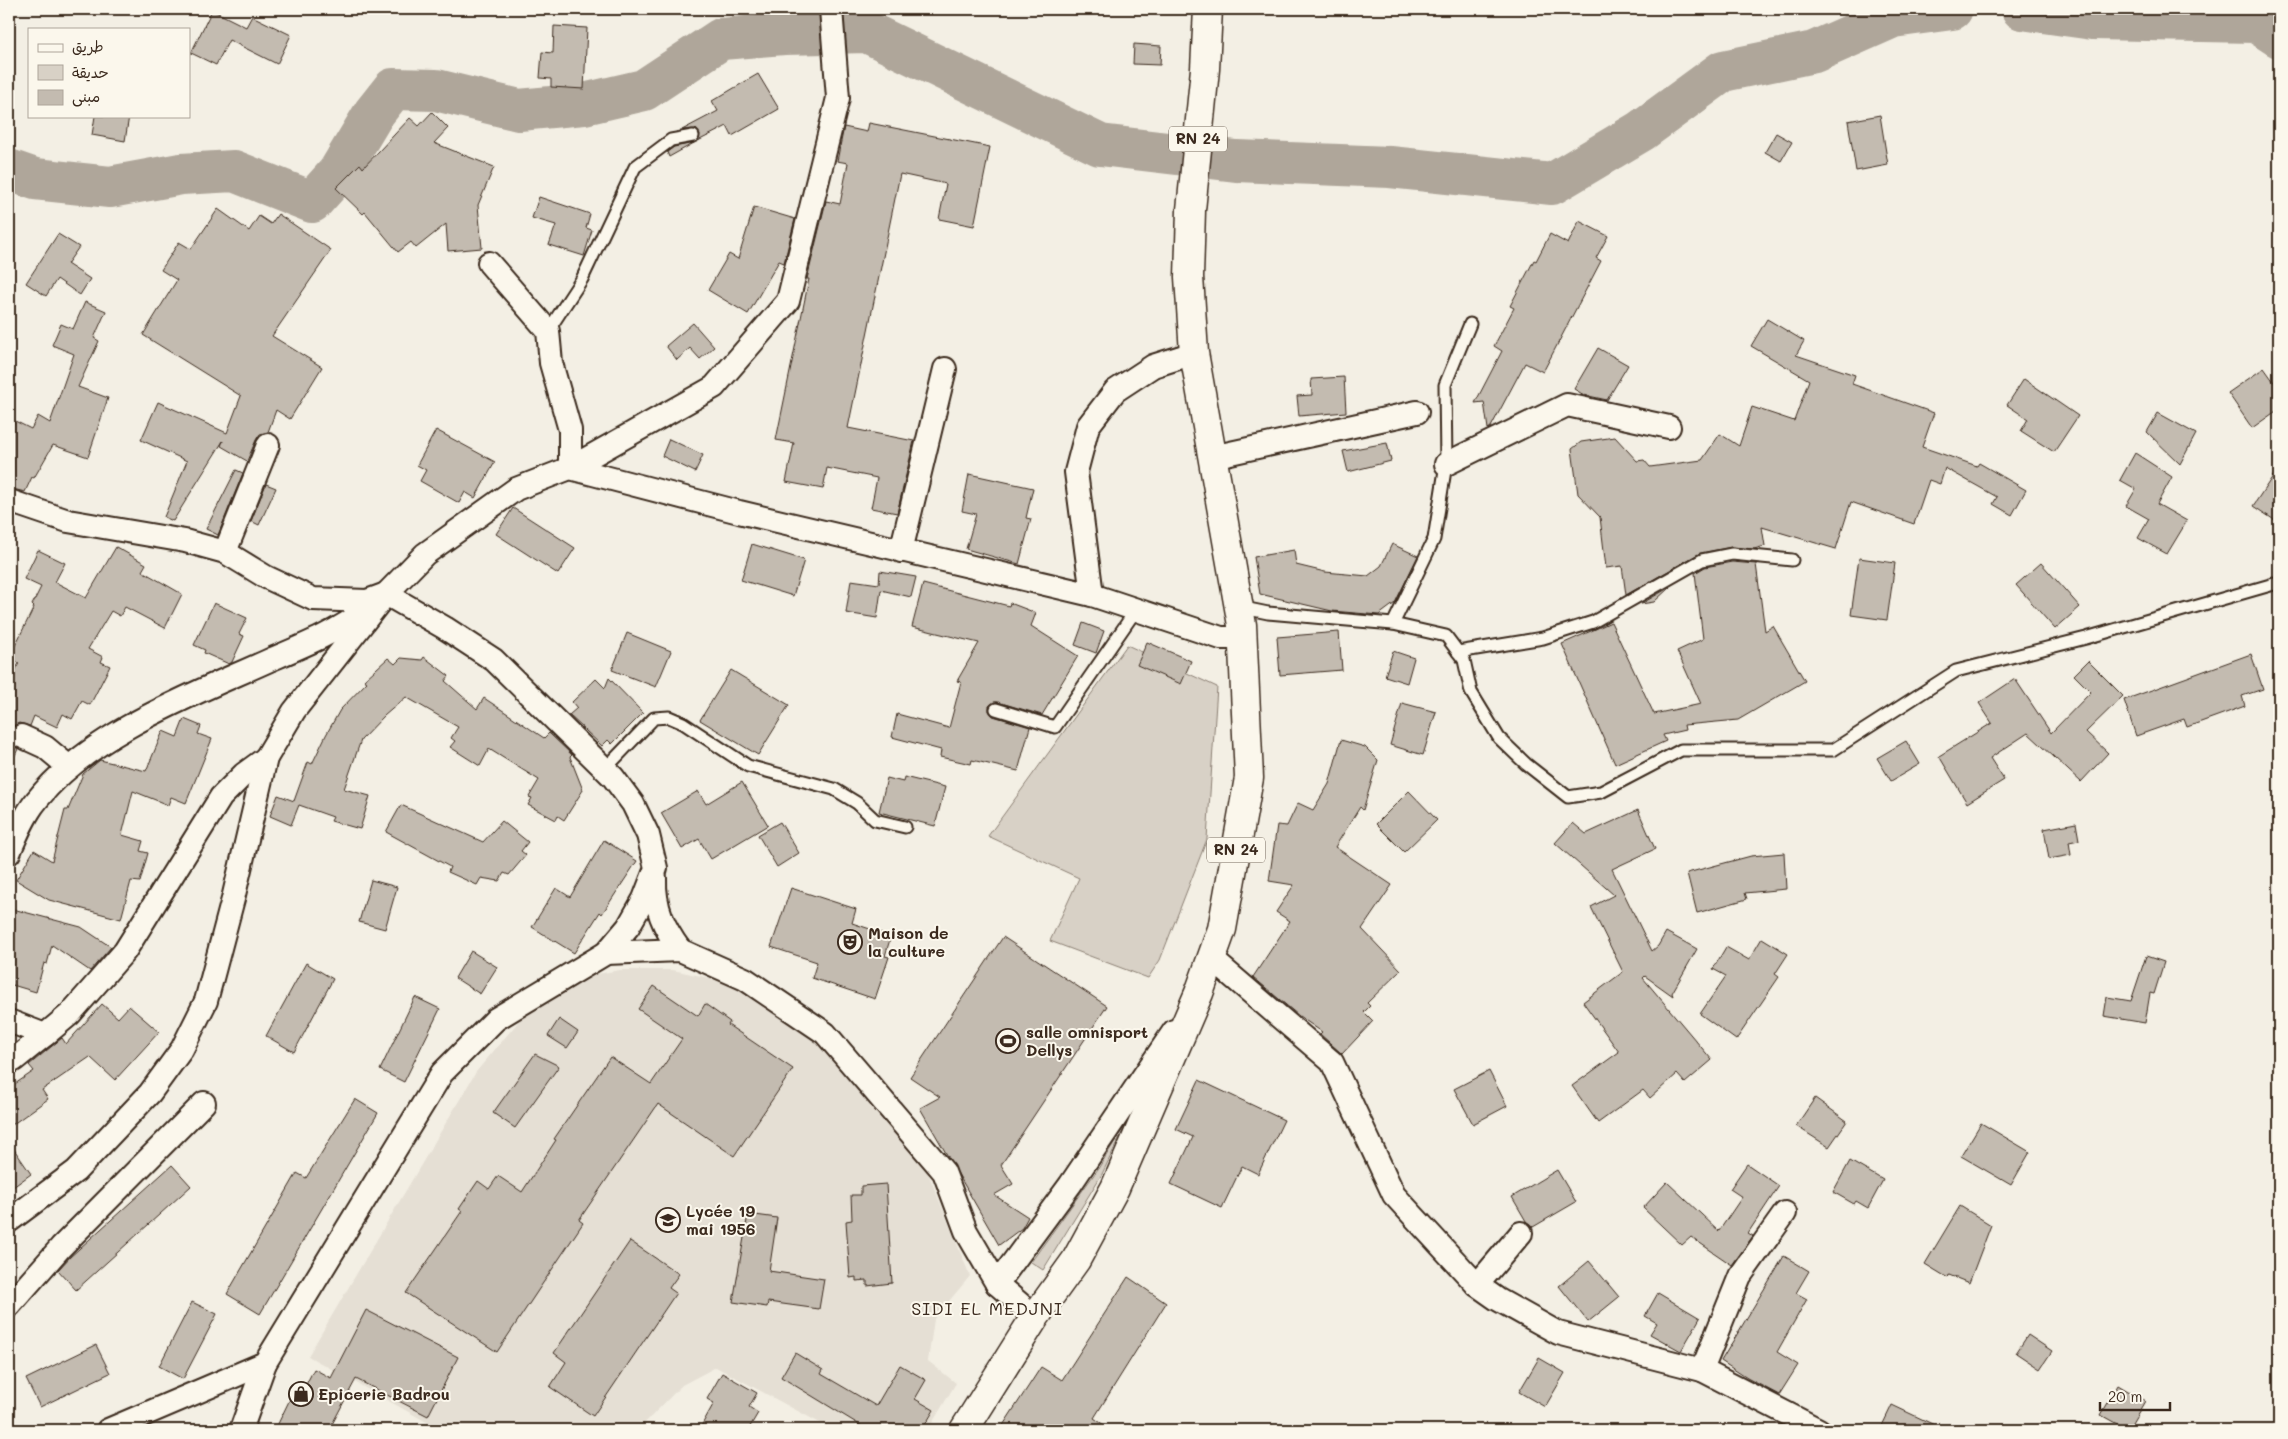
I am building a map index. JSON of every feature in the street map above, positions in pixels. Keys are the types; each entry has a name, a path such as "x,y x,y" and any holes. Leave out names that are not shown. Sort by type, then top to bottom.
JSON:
{"main road":[{"name":"RN 24","path":"964,1430 1035,1317 1076,1260 1115,1188 1199,993 1222,929 1249,778 1243,638 1194,352 1189,277 1191,210 1204,68 1202,10"}],"street":[{"path":"9,1221 76,1171 150,1093 182,1049 208,992 233,899 266,758 294,711 386,594 425,554 516,489 570,468 714,387 788,300 838,98 831,9"},
{"path":"489,263 548,331 551,363 570,430 570,468"},
{"path":"1092,595 1076,472 1088,426 1115,391 1153,366 1194,352"},
{"path":"901,551 945,369"},
{"path":"1446,464 1567,404 1669,427"},
{"path":"1212,457 1417,412"},
{"path":"225,552 268,445"},
{"path":"570,468 901,551 1092,595 1221,638 1243,638"},
{"path":"9,501 68,521 185,541 225,552 266,577 313,599 367,601 386,594"},
{"path":"9,853 37,800 69,768 95,747 164,707 331,633 386,594"},
{"path":"386,594 445,628 494,660 605,769 633,804 648,835 656,868 655,890 658,912 667,933 680,950"},
{"path":"21,736 45,748 69,768"},
{"path":"9,1062 14,1060 70,1014 125,951 221,797 244,774 266,758"},
{"path":"241,1430 265,1363 442,1073 496,1019 606,952 632,920 644,899 656,868"},
{"path":"606,952 680,950 745,979 825,1033 944,1172 966,1231 997,1284 1035,1317"},
{"path":"1212,959 1332,1062 1394,1195 1477,1285 1497,1299 1558,1333 1702,1370 1819,1430"},
{"path":"997,1284 1070,1185 1199,993"},
{"path":"9,1021 45,1035"},
{"path":"9,1306 61,1247 204,1103"},
{"path":"1702,1370 1740,1276 1785,1213"},
{"path":"1477,1285 1521,1233"},
{"path":"108,1430 265,1363"}],"lane":[{"path":"548,331 582,279 635,166 671,140 693,136"},
{"path":"1393,624 1434,539 1446,464 1445,385 1470,324"},
{"path":"1458,652 1543,638 1592,622 1702,560 1732,554 1792,560"},
{"path":"1239,607 1268,613 1393,624 1446,636 1464,660 1471,692 1499,738 1526,764 1568,797 1601,792 1681,750 1833,750 1956,671 2086,638 2274,584"},
{"path":"996,709 1055,727 1136,610"},
{"path":"605,769 654,718 669,717 683,723 748,766 834,790 857,803 875,820 905,827"}],"shaded area":[{"name":"Lycée 19 mai 1956","path":"620,970 673,970 742,985 841,1058 924,1163 970,1276 934,1319 928,1361 956,1383 928,1430 833,1430 716,1367 682,1385 638,1430 441,1430 308,1356 476,1072 530,1008 574,978"}],"green space":[{"path":"1127,645 1217,687 1207,839 1160,960 1148,978 1050,941 1079,878 988,836"},
{"path":"1128,1120 1102,1174 1043,1270 1031,1262 1098,1169"}],"building":[{"path":"212,10 246,27 252,16 291,35 277,64 229,40 216,65 191,53"},
{"path":"554,26 587,28 584,89 551,87 551,79 540,78 542,52 553,53"},
{"path":"1134,44 1161,46 1160,65 1133,64"},
{"path":"758,74 779,109 732,136 727,126 698,141 700,134 696,129 682,130 718,111 712,101"},
{"path":"432,112 448,128 434,143 494,167 478,205 482,248 448,251 446,224 416,248 411,242 398,252 365,212 363,214 336,188 360,164 363,168 410,118 419,126"},
{"path":"1880,115 1888,165 1856,171 1848,121"},
{"path":"95,118 129,118 125,141 92,135"},
{"path":"869,123 990,147 974,226 939,219 946,184 900,174 848,428 914,441 897,513 871,508 877,478 827,468 823,489 786,482 794,443 776,440 809,279 807,279 826,201 840,204 848,163 837,161 844,127 867,132"},
{"path":"1776,133 1792,142 1781,161 1765,152"},
{"path":"694,143 669,157 667,152 674,147"},
{"path":"539,197 590,214 586,228 592,230 584,256 549,245 556,225 532,218"},
{"path":"754,207 795,219 784,263 779,261 748,314 708,290 729,254 738,259"},
{"path":"218,209 249,231 259,216 271,224 278,214 331,250 272,336 322,367 290,419 276,410 268,432 260,434 247,461 221,446 223,441 173,521 164,517 187,461 141,440 158,402 227,433 241,396 143,335 177,280 161,270 179,242 191,249"},
{"path":"1579,221 1608,236 1596,258 1601,261 1543,372 1525,363 1491,427 1488,429 1484,402 1475,403 1502,351 1494,346 1514,308 1510,306 1550,234 1568,244"},
{"path":"58,234 79,247 67,264 90,279 80,295 57,279 46,296 26,283"},
{"path":"85,302 106,311 94,338 99,341 78,387 108,398 88,457 53,445 34,478 32,477 25,492 9,488 9,433 15,421 31,429 38,416 50,423 74,354 52,345 61,324 73,329"},
{"path":"1767,319 1804,341 1796,355 1855,375 1852,384 1934,413 1922,447 1977,466 1979,463 2026,490 2012,515 1993,504 1997,497 1945,468 1940,484 1929,480 1914,524 1851,502 1836,549 1762,527 1765,546 1754,549 1731,547 1700,553 1626,595 1622,566 1606,568 1600,517 1578,494 1572,449 1581,442 1615,437 1637,461 1644,460 1650,467 1702,460 1720,434 1739,446 1752,407 1794,421 1809,380 1751,346"},
{"path":"693,323 714,347 700,359 690,348 677,360 666,346"},
{"path":"1598,348 1628,365 1607,400 1584,395 1574,389"},
{"path":"2264,368 2279,389 2279,409 2252,428 2228,393"},
{"path":"1344,377 1346,412 1299,416 1297,396 1312,395 1311,379"},
{"path":"2024,379 2078,416 2054,452 2021,431 2028,419 2007,405"},
{"path":"2158,413 2196,434 2180,464 2147,432"},
{"path":"436,430 495,462 475,498 465,492 459,503 420,481 426,470 417,465"},
{"path":"669,439 703,455 695,472 662,456"},
{"path":"1387,443 1391,461 1348,472 1343,451"},
{"path":"2135,453 2172,477 2157,504 2187,521 2167,554 2138,538 2149,519 2126,506 2136,489 2120,480"},
{"path":"2279,467 2279,523 2253,506"},
{"path":"236,470 243,473 218,535 206,529"},
{"path":"969,474 1033,488 1026,518 1031,519 1019,564 966,549 976,514 962,511"},
{"path":"266,484 276,488 259,525 251,521"},
{"path":"513,508 575,548 558,574 496,534"},
{"path":"752,544 804,560 793,596 741,580"},
{"path":"1392,544 1418,556 1395,603 1379,615 1332,611 1260,594 1254,557 1294,550 1296,565 1325,572 1368,576 1381,566"},
{"path":"116,547 146,564 142,571 182,594 165,628 125,607 120,616 111,611 88,649 103,657 101,662 110,666 90,705 82,701 72,719 63,714 57,727 34,716 30,726 19,723 13,726 9,732 9,683 19,663 9,658 34,607 32,605 41,587 24,579 38,550 65,563 55,582 86,598"},
{"path":"1859,558 1895,563 1887,620 1851,615"},
{"path":"1732,562 1756,564 1765,631 1773,626 1805,681 1738,720 1684,725 1685,730 1663,735 1666,741 1615,764 1562,644 1611,622 1654,714 1701,704 1677,651 1703,639 1695,573 1705,567"},
{"path":"2041,563 2080,607 2055,629 2016,585"},
{"path":"880,571 916,577 911,597 881,590 877,618 846,613 851,580 879,584"},
{"path":"923,584 1009,606 1010,603 1036,613 1031,626 1078,656 1042,715 998,702 994,702 989,706 989,711 993,716 1030,727 1018,771 972,760 971,764 940,757 941,750 892,737 897,714 949,728 961,682 957,681 979,643 912,627"},
{"path":"1670,587 1654,602 1641,604"},
{"path":"214,603 247,618 239,634 244,636 232,662 229,664 204,653 205,650 194,645"},
{"path":"1083,623 1104,631 1096,653 1075,645"},
{"path":"1339,632 1342,670 1280,675 1277,637"},
{"path":"627,633 671,651 656,687 612,670"},
{"path":"1147,642 1191,661 1181,684 1137,665"},
{"path":"1393,651 1414,658 1407,683 1385,676"},
{"path":"2251,654 2263,689 2242,696 2245,706 2187,727 2184,719 2136,736 2124,700"},
{"path":"424,657 449,676 445,681 477,709 484,698 544,738 549,733 572,755 570,757 583,790 564,820 558,816 556,820 528,805 532,798 529,797 539,780 489,749 480,766 450,747 455,741 451,738 458,727 406,697 361,740 344,789 370,796 360,829 331,821 333,817 299,805 291,825 270,816 278,795 294,801 308,762 312,764 340,710 367,682 364,680 388,658 395,664 401,658 422,660"},
{"path":"2088,661 2123,696 2086,732 2108,753 2081,782 2028,733 1990,758 2004,780 1967,803 1939,756 1992,723 1979,703 2015,679 2051,733 2091,692 2074,675"},
{"path":"731,670 789,705 758,755 700,720"},
{"path":"609,678 643,713 612,744 608,740 602,746 569,715 577,708 572,702 596,679 605,688"},
{"path":"1402,703 1436,712 1423,755 1390,745"},
{"path":"184,719 201,726 198,734 212,739 186,803 171,797 168,805 133,791 122,835 143,841 140,851 148,853 140,882 131,881 121,919 49,900 16,880 34,850 52,861 65,810 68,810 83,774 100,760 146,771 163,731 177,737"},
{"path":"9,740 18,749 9,768"},
{"path":"1341,740 1365,747 1378,760 1363,810 1360,807 1335,847 1392,885 1362,929 1401,970 1367,1003 1370,1006 1364,1012 1373,1021 1342,1054 1320,1034 1322,1032 1299,1016 1253,977 1290,921 1276,912 1294,885 1269,881 1277,825 1287,826 1298,803 1313,810 1329,784"},
{"path":"1906,741 1920,764 1891,781 1877,758"},
{"path":"904,777 945,787 935,826 879,812 887,778 903,782"},
{"path":"742,782 768,825 711,859 699,839 682,849 661,813 698,791 706,804"},
{"path":"1409,791 1437,820 1404,852 1376,824"},
{"path":"401,805 483,842 502,821 528,842 521,851 526,855 509,875 504,873 499,881 481,878 477,885 448,872 450,867 386,832"},
{"path":"1638,810 1655,849 1612,869 1652,951 1658,946 1666,932 1697,949 1672,993 1673,996 1645,976 1643,978 1712,1060 1685,1083 1677,1074 1650,1098 1643,1090 1598,1123 1572,1086 1619,1052 1583,1002 1623,972 1591,907 1614,895 1555,843 1573,823 1586,834"},
{"path":"780,822 799,853 777,867 758,835"},
{"path":"2076,823 2079,840 2069,842 2071,855 2049,859 2044,829"},
{"path":"604,840 637,861 602,914 600,912 574,953 532,927 556,888 570,897"},
{"path":"1784,853 1786,889 1745,893 1747,899 1697,913 1687,873 1751,856"},
{"path":"371,880 397,887 385,929 359,922"},
{"path":"791,888 856,909 852,923 891,936 885,956 889,957 875,999 812,978 817,962 771,947"},
{"path":"9,908 81,927 111,947 90,971 52,945 47,964 44,963 36,992 9,984"},
{"name":"salle omnisport Dellys","path":"1003,937 1107,1006 1001,1165 1013,1184 994,1195 1028,1217 1022,1228 999,1245 920,1108 940,1097 910,1077"},
{"path":"1762,938 1788,954 1775,974 1779,977 1736,1040 1700,1014 1726,976 1713,969 1726,947 1749,960"},
{"path":"471,951 497,967 480,994 455,978"},
{"path":"2146,956 2164,962 2154,994 2150,993 2145,1023 2104,1016 2107,997 2131,1001"},
{"path":"306,963 333,979 294,1052 266,1036"},
{"path":"654,986 698,1016 705,1004 730,1022 728,1025 793,1069 734,1156 658,1104 579,1220 583,1223 497,1352 406,1293 462,1211 459,1209 478,1181 489,1189 498,1176 522,1192 556,1140 554,1139 610,1057 651,1084 682,1039 638,1009"},
{"path":"415,997 440,1009 404,1082 380,1070"},
{"path":"102,1004 118,1018 129,1006 159,1032 115,1080 90,1057 42,1090 48,1099 9,1127 9,1088 34,1071 29,1065 62,1038 66,1044"},
{"path":"559,1019 578,1032 567,1048 548,1036"},
{"path":"535,1054 559,1066 515,1128 493,1113"},
{"path":"1489,1071 1507,1106 1473,1124 1454,1089"},
{"path":"1199,1080 1284,1120 1258,1174 1242,1166 1222,1208 1171,1184 1193,1137 1176,1129"},
{"path":"1815,1098 1847,1121 1829,1147 1796,1126"},
{"path":"355,1099 378,1113 260,1314 227,1294 297,1173 306,1178"},
{"path":"1981,1123 2030,1152 2011,1185 1961,1156"},
{"path":"9,1142 31,1174 9,1190"},
{"path":"1850,1161 1883,1180 1868,1208 1856,1201 1854,1204 1833,1192"},
{"path":"1747,1164 1779,1186 1748,1233 1753,1236 1732,1265 1691,1237 1682,1245 1643,1208 1667,1182 1719,1231 1742,1197 1730,1189"},
{"path":"172,1165 191,1186 76,1290 58,1270"},
{"path":"1557,1170 1576,1202 1533,1227 1526,1221 1512,1197"},
{"path":"886,1184 892,1283 867,1286 867,1280 856,1281 856,1277 850,1278 846,1221 852,1220 851,1195 861,1195 861,1186"},
{"path":"1960,1206 1991,1225 1969,1283 1949,1275 1948,1278 1925,1264"},
{"path":"748,1214 777,1218 769,1271 824,1279 819,1309 768,1302 767,1307 733,1302"},
{"path":"630,1241 679,1274 669,1288 676,1293 593,1416 550,1387 566,1362 554,1353"},
{"path":"1784,1256 1809,1271 1796,1293 1807,1299 1777,1352 1798,1365 1779,1395 1747,1378 1721,1361"},
{"path":"1589,1261 1619,1297 1588,1322 1559,1286"},
{"path":"1128,1277 1166,1303 1094,1418 1111,1430 1000,1430 1041,1367 1062,1380"},
{"path":"1658,1293 1700,1318 1681,1351 1650,1334 1657,1323 1645,1316"},
{"path":"192,1302 217,1314 183,1379 159,1366"},
{"path":"366,1310 458,1357 428,1416 356,1379 329,1430 275,1430 291,1397 298,1400 314,1369 331,1378"},
{"path":"2028,1335 2052,1351 2040,1369 2016,1353"},
{"path":"96,1345 110,1373 40,1407 26,1379"},
{"path":"795,1353 823,1370 821,1374 876,1406 900,1365 926,1380 915,1399 934,1410 922,1430 868,1430 781,1377"},
{"path":"1539,1358 1565,1373 1545,1407 1519,1392"},
{"path":"722,1373 757,1393 749,1407 758,1413 748,1430 699,1430 714,1403 707,1399"},
{"path":"2118,1385 2145,1401 2128,1430 2101,1415"},
{"path":"1892,1405 1945,1430 1880,1430"}],"waterway":[{"path":"9,170 35,179 110,187 181,174 234,171 312,202 338,173 374,113 393,89 436,90 519,110 584,104 644,90 721,39 784,34 867,32 1100,145 1236,161 1390,167 1552,184 1641,131 1723,71 1814,52 1893,17 1952,9"},
{"path":"2022,9 2093,19 2256,22 2279,37"}],"place":[{"name":"Maison de la culture","path":"850,942"},
{"name":"salle omnisport Dellys","path":"1008,1041"},
{"name":"Lycée 19 mai 1956","path":"668,1220"},
{"name":"Epicerie Badrou","path":"301,1394"}],"district":[{"name":"SIDI EL MEDJNI","path":"987,1309"}]}
